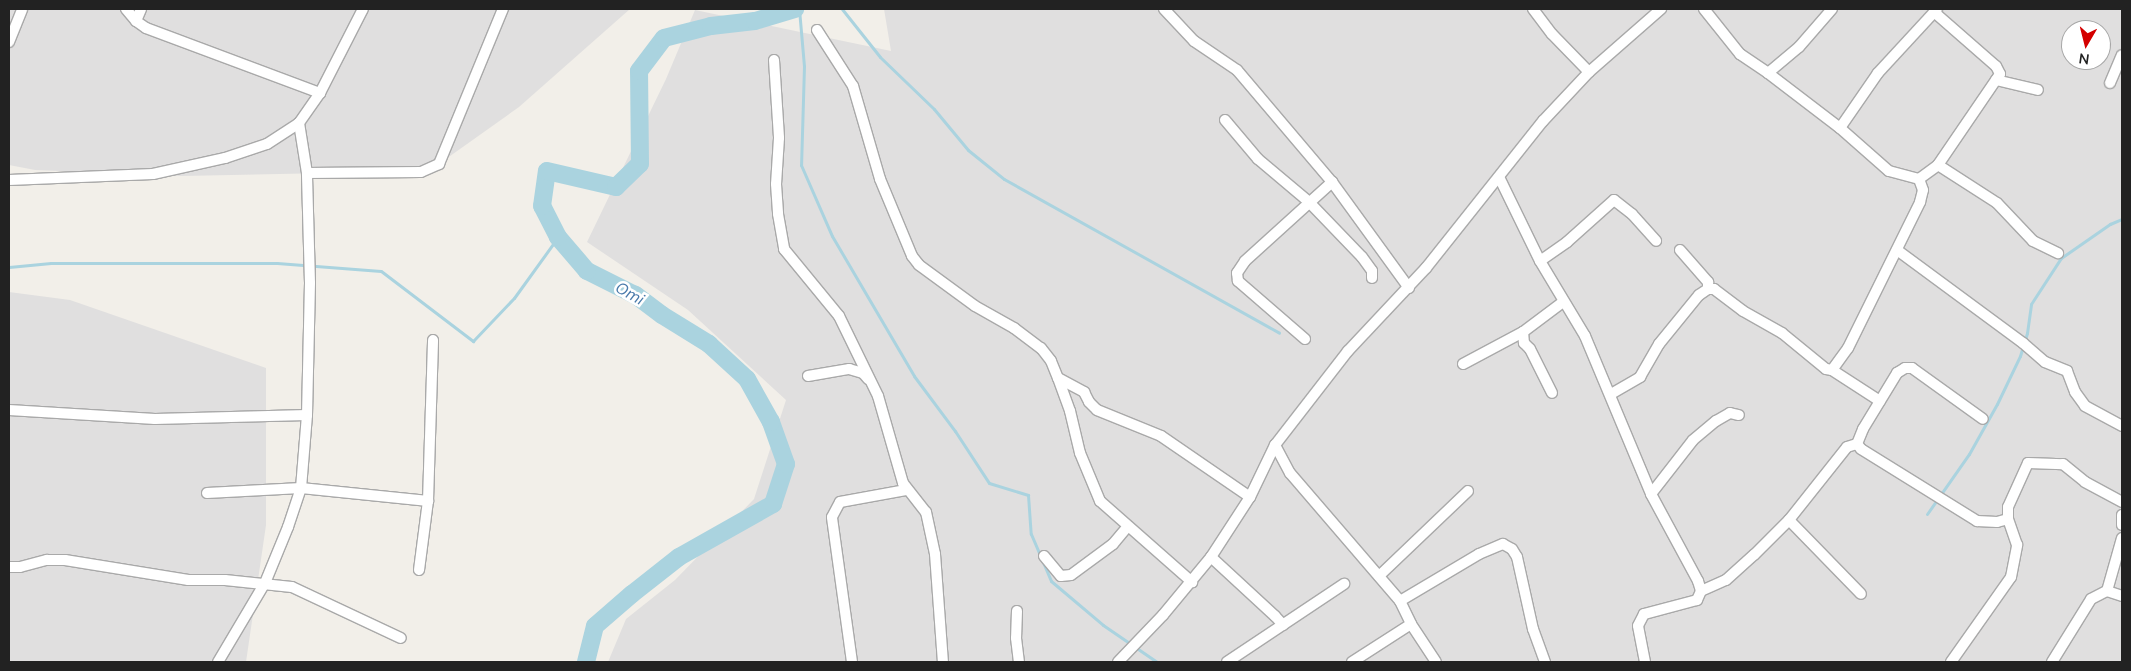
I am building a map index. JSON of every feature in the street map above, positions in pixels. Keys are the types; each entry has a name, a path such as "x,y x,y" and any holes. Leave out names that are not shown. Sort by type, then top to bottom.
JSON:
{"street":[{"path":"9,42 22,9"},
{"path":"126,9 136,21 146,28 320,93"},
{"path":"136,21 140,9"},
{"path":"9,180 153,174 225,158 267,144 299,123 320,93 363,9"},
{"path":"307,173 421,172 439,164 504,9"},
{"path":"1164,9 1194,42 1237,70 1332,182 1409,288"},
{"path":"1533,9 1552,34 1589,72"},
{"path":"1118,662 1192,582 1250,497 1275,445 1348,351 1409,288 1543,121 1589,72 1661,9"},
{"path":"1704,9 1740,54 1840,128 1889,171 1919,180"},
{"path":"1768,73 1799,48 1832,9"},
{"path":"1840,128 1878,73 1936,10 1996,66 2000,74 1938,165 1919,180"},
{"path":"817,30 853,86 880,179 912,256 919,265 975,306 1014,328 1041,348 1051,361 1058,378 1070,411 1080,453 1094,490 1109,512 1128,526 1192,582"},
{"path":"2110,83 2122,55"},
{"path":"774,60 779,138 776,194 784,249 839,316 878,396 906,490 926,512 934,554 943,662"},
{"path":"1996,80 2038,90"},
{"path":"1225,120 1258,159 1309,202 1362,257 1372,271 1372,278"},
{"path":"218,662 265,583 288,527 301,488 307,415 310,283 307,173 299,123"},
{"path":"1938,165 1997,204 2033,241 2058,252"},
{"path":"1498,176 1540,261 1585,336 1611,394 1651,494 1698,581 1700,591 1697,600 1692,603 1667,607 1644,614 1638,626 1643,662"},
{"path":"1832,370 1848,348 1920,202 1923,190 1919,180"},
{"path":"1305,338 1238,282 1238,273 1245,261 1332,182"},
{"path":"1540,261 1567,242 1614,200 1632,214 1656,241"},
{"path":"1680,250 1708,282 1708,289"},
{"path":"1897,250 2023,343 2045,362 2067,371 2075,392 2085,406 2122,426"},
{"path":"1611,394 1640,377 1659,344 1699,295 1708,289 1714,289 1743,311 1782,333 1826,369 1832,370 1880,401"},
{"path":"1463,364 1523,332 1563,302"},
{"path":"1523,332 1524,343 1530,349 1552,393"},
{"path":"420,570 428,501 433,340"},
{"path":"1700,591 1726,580 1789,520 1840,454 1847,447 1857,444 1880,401 1898,373 1905,368 1912,368 1983,419"},
{"path":"808,376 849,369 863,373 870,382"},
{"path":"1058,378 1084,392 1089,402 1097,410 1161,436 1250,497"},
{"path":"9,410 154,419 307,415"},
{"path":"1651,494 1693,440 1716,420 1730,413 1740,415"},
{"path":"1857,444 1861,449 1977,521 1997,522 2008,520"},
{"path":"1275,445 1290,473 1400,601 1411,624 1436,662"},
{"path":"1951,662 2011,577 2017,544 2008,520 2008,507 2028,463 2063,464 2085,482 2122,502"},
{"path":"207,493 301,488 428,501"},
{"path":"852,662 832,517 840,502 906,490"},
{"path":"1379,576 1468,491"},
{"path":"1789,520 1862,594"},
{"path":"1044,556 1061,576 1071,575 1113,544 1128,526"},
{"path":"2107,591 2122,538"},
{"path":"1400,601 1479,554 1503,544 1512,549 1517,557 1533,629 1545,662"},
{"path":"1210,557 1275,616 1283,626"},
{"path":"9,567 20,567 47,560 65,560 188,580 265,583 292,587 401,638"},
{"path":"1227,662 1344,584"},
{"path":"2052,662 2091,598 2107,591 2122,596"},
{"path":"1017,611 1016,638 1019,662"},
{"path":"1352,662 1411,624"}],"shaded area":[{"path":"9,9 630,9 519,107 429,171 182,176 35,170 9,165"},
{"path":"884,9 2122,9 2122,662 608,662 626,619 675,580 754,499 786,400 688,310 587,242 666,79 695,10 891,51"},
{"path":"9,292 70,300 266,368 266,525 246,662 9,662"}],"waterway":[{"name":"Omi","path":"586,662 595,626 632,594 679,557 773,504 786,464 771,422 747,379 709,344 662,315 635,295 587,271 558,237 542,206 547,171 616,187 640,164 639,71 664,38 711,26 755,21 795,9"},
{"path":"799,9 804,66 801,165 832,236 914,376 955,431 989,483 1028,495 1031,534 1051,581 1103,625 1157,662"},
{"path":"842,9 880,57 934,109 968,150 1004,179 1279,333"},
{"path":"1927,514 1969,454 1997,404 2020,356 2027,333 2031,304 2061,258 2110,224 2122,219"},
{"path":"9,267 51,263 277,263 381,271 473,341 514,298 558,237"}]}
